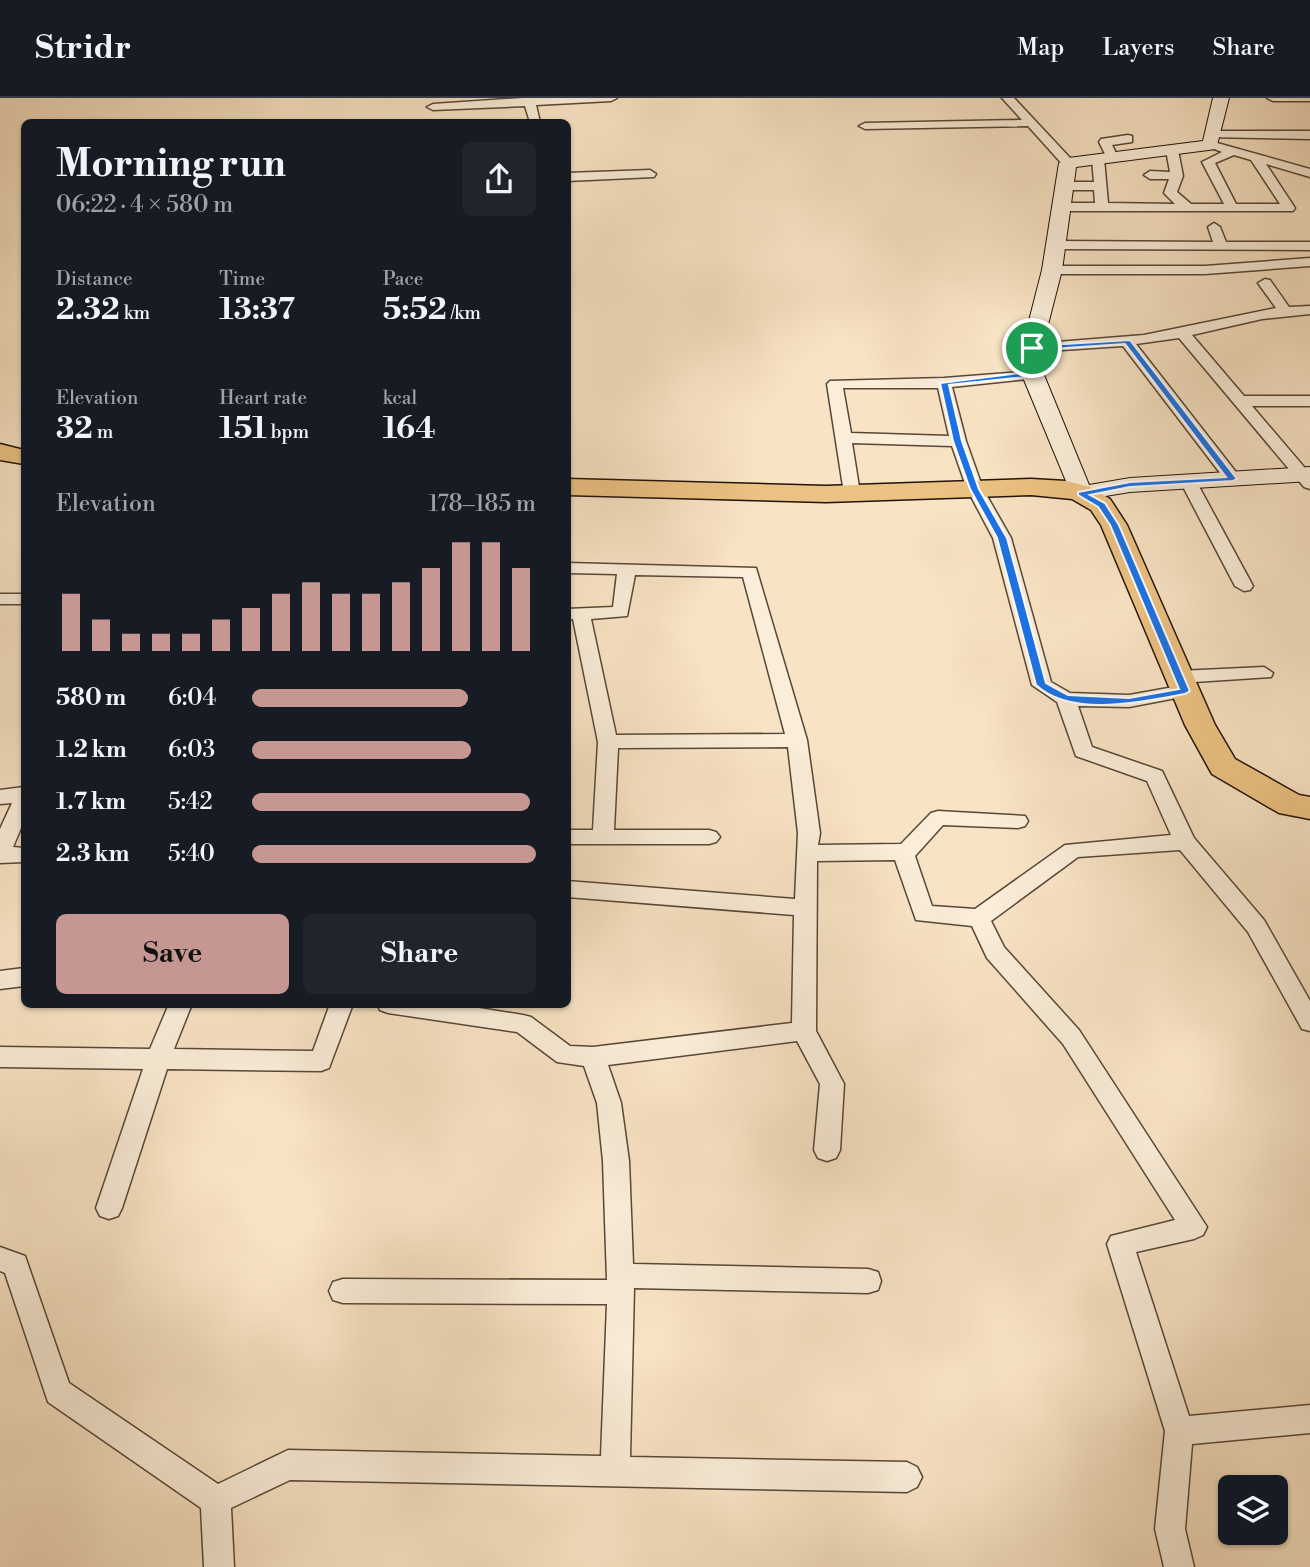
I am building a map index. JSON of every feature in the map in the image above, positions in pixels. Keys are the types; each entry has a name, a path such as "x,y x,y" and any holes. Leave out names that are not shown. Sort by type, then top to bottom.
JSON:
{"main road":[{"path":"0,452 21,456"},
{"path":"571,487 680,492 852,493 1031,487 1066,489 1081,494 1101,505 1114,525 1182,684 1223,766 1291,805 1310,808"}],"street":[{"path":"433,103 611,98"},
{"path":"1008,98 1028,123 1068,163 1052,270 1032,348 1033,374 1081,494 1130,485 1307,477"},
{"path":"1211,140 1221,98"},
{"path":"1272,98 1310,98"},
{"path":"529,100 534,119"},
{"path":"865,126 1028,123"},
{"path":"1068,163 1172,150 1211,140 1310,135"},
{"path":"1102,207 1100,186 1105,142 1128,139"},
{"path":"1211,140 1232,152 1310,173"},
{"path":"1172,150 1177,176 1170,192 1188,208"},
{"path":"1232,152 1208,162 1232,208"},
{"path":"1063,207 1295,209 1257,160"},
{"path":"571,177 650,174"},
{"path":"1150,175 1177,176"},
{"path":"1066,186 1100,186"},
{"path":"1137,208 1138,189"},
{"path":"1214,227 1222,247"},
{"path":"1056,245 1310,246"},
{"path":"1052,270 1205,270 1310,262"},
{"path":"1265,283 1285,311"},
{"path":"1032,348 1128,342 1285,311 1310,310"},
{"path":"1182,333 1307,477"},
{"path":"1128,342 1233,479"},
{"path":"852,493 835,384 944,383 1033,374"},
{"path":"944,383 958,441 975,489 1002,538 1042,685 1066,699 1129,701 1182,684 1264,673"},
{"path":"1240,401 1310,401"},
{"path":"842,438 958,441"},
{"path":"1188,481 1244,586"},
{"path":"571,568 750,572 797,740 809,833 806,853 804,1031 832,1084 827,1150"},
{"path":"603,837 608,742 574,614 621,612 627,569"},
{"path":"0,599 21,599"},
{"path":"1066,699 1083,751 1155,776 1185,842 1256,926 1310,1022"},
{"path":"608,742 797,740"},
{"path":"0,797 21,796"},
{"path":"21,803 0,854 21,855"},
{"path":"904,855 938,818 1018,821"},
{"path":"571,837 709,836"},
{"path":"806,853 903,852 924,914 979,918 1073,850 1185,842"},
{"path":"571,888 806,908"},
{"path":"979,918 995,952 1071,1037 1194,1227 1120,1244 1179,1431 1170,1529 1180,1567"},
{"path":"0,980 21,978"},
{"path":"110,1208 158,1059 179,1008"},
{"path":"0,1057 321,1061 341,1008"},
{"path":"415,1008 523,1024 565,1055 593,1057 804,1031"},
{"path":"593,1057 609,1103 616,1161 621,1284 615,1469"},
{"path":"0,1259 16,1265 58,1392 216,1500"},
{"path":"343,1291 868,1281"},
{"path":"1179,1431 1310,1419"},
{"path":"216,1500 288,1465 615,1469 907,1477"},
{"path":"216,1500 219,1567"}],"route":[{"path":"1128,342 1233,479 1130,485 1081,494 1101,505 1114,525 1146,593 1185,691 1129,701 1066,699 1042,685 1002,538 975,489 958,441 944,383 1033,374 1032,348 1128,342"}]}
